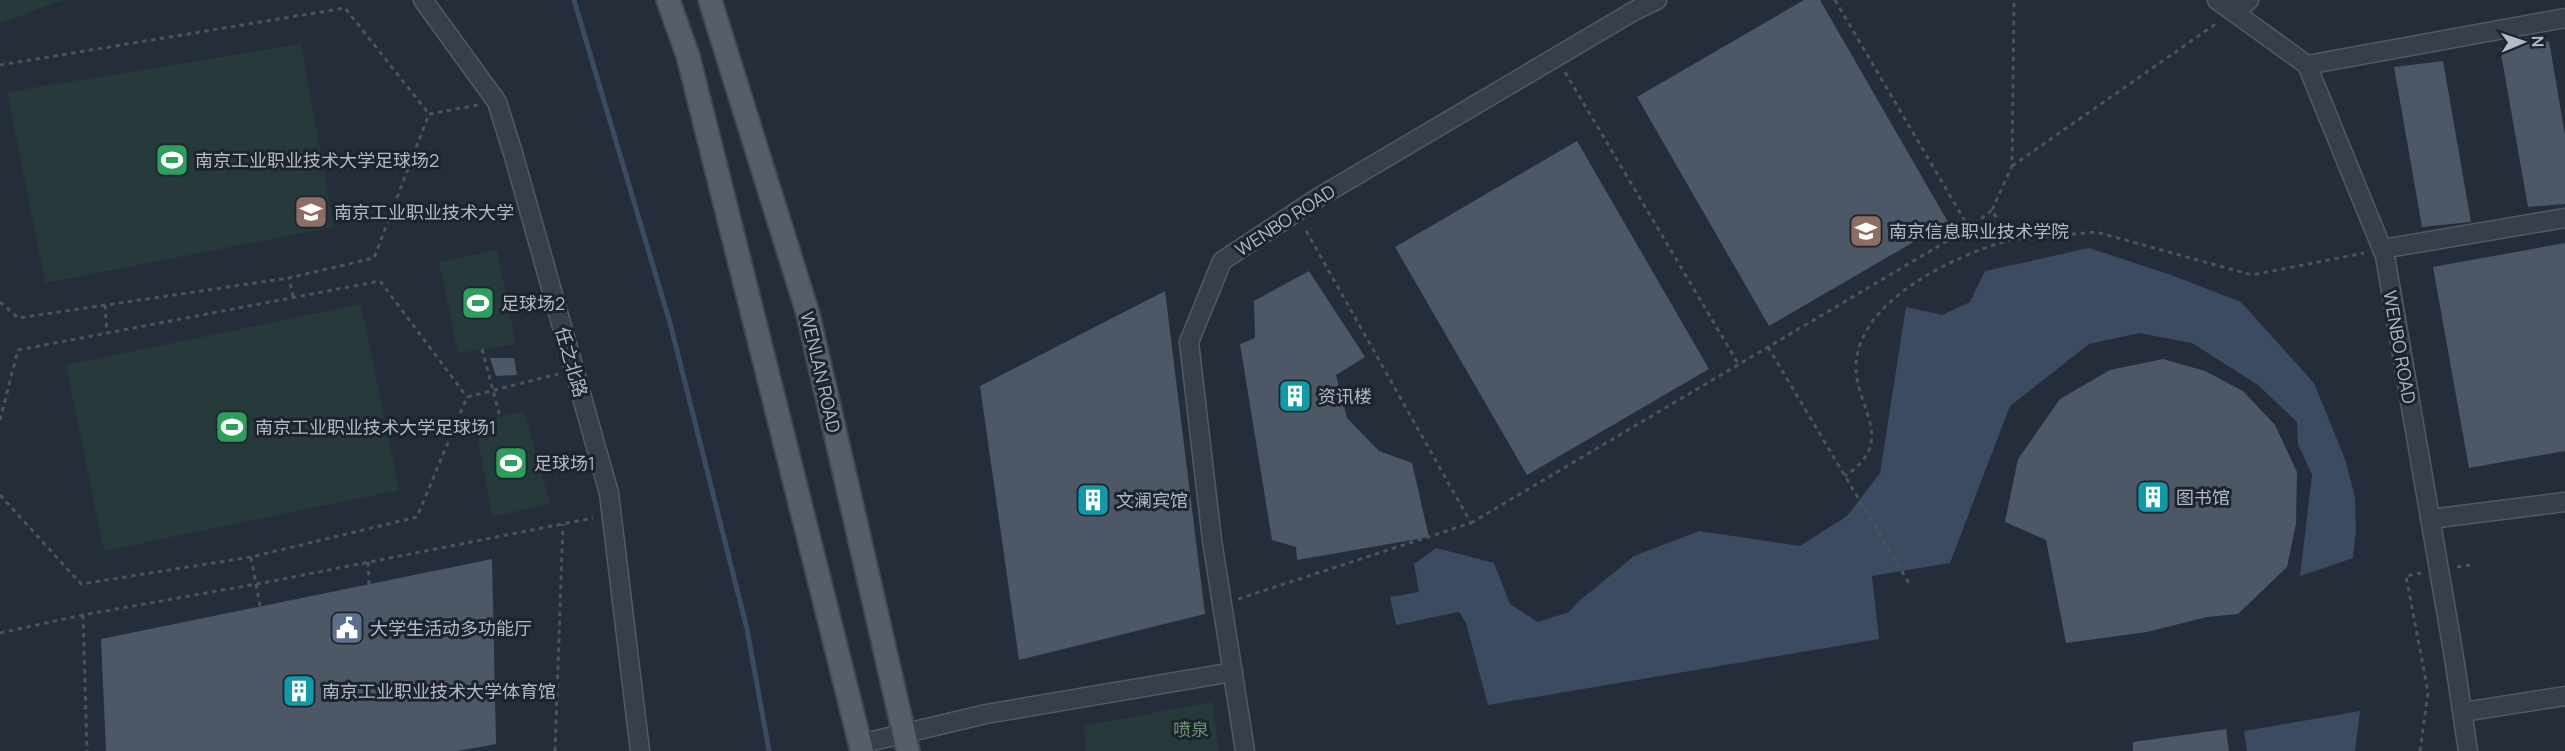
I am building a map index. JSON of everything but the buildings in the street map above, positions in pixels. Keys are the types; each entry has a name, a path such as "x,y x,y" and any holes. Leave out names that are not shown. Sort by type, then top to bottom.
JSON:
{"main road":[{"path":"668,0 688,56 861,747"},
{"name":"WENLAN ROAD","path":"710,0 808,314 905,742"}],"street":[{"name":"任之北路","path":"423,0 497,102 513,153 613,515 640,751"},
{"name":"WENBO ROAD","path":"1245,751 1211,528 1189,342 1222,261 1296,212 1634,11 1657,0"},
{"path":"2217,0 2229,6 2307,65 2565,18"},
{"path":"2229,6 2249,0"},
{"name":"WENBO ROAD","path":"2307,65 2382,249 2439,570 2468,751"},
{"path":"2382,249 2565,218"},
{"path":"2430,519 2565,502"},
{"path":"861,747 905,742 986,714 1233,672"},
{"path":"2463,712 2565,696"}],"path":[{"path":"1835,0 1969,228"},
{"path":"1222,604 1471,524 1969,228 1992,210 2012,166 2014,0"},
{"path":"2012,166 2229,6"},
{"path":"0,66 345,8 429,114"},
{"path":"1556,57 1739,364"},
{"path":"429,114 497,102"},
{"path":"0,302 18,318 289,278 374,258 429,114"},
{"path":"1992,210 2008,240"},
{"path":"1296,212 1471,524"},
{"path":"1845,476 1861,465 1870,445 1872,424 1862,396 1856,364 1863,335 1873,318 1891,300 1953,260 2008,240 2096,232 2252,275 2382,249"},
{"path":"289,278 293,297"},
{"path":"0,420 18,350 380,281 467,397"},
{"path":"105,305 107,333"},
{"path":"1768,347 1910,585"},
{"path":"482,349 500,417"},
{"path":"488,371 494,369"},
{"path":"467,397 574,370"},
{"path":"0,495 81,584 250,557 417,517 467,397"},
{"path":"0,633 83,615 613,515"},
{"path":"555,751 563,524"},
{"path":"250,557 260,606"},
{"path":"368,562 369,584"},
{"path":"2420,751 2428,692 2406,576 2470,565"},
{"path":"83,615 87,751"}],"green space":[{"path":"0,0 63,0 0,23"},
{"name":"南京工业职业技术大学足球场2","path":"301,44 334,227 45,283 7,92"},
{"name":"足球场2","path":"497,250 516,344 458,353 439,262"},
{"name":"南京工业职业技术大学足球场1","path":"361,304 399,490 104,551 66,365"},
{"name":"足球场1","path":"524,411 550,503 492,517 475,423"},
{"name":"喷泉","path":"1212,702 1219,751 1086,751 1083,726"}],"water":[{"path":"2089,248 2171,275 2241,302 2314,383 2345,459 2355,497 2356,530 2353,558 2300,576 2312,475 2298,444 2297,422 2258,385 2192,343 2139,333 2089,344 2010,406 1950,563 1872,576 1879,639 1488,705 1466,623 1459,612 1396,625 1390,597 1419,592 1414,564 1436,548 1494,563 1510,604 1538,622 1569,612 1634,556 1699,531 1800,546 1847,516 1880,473 1906,307 1942,315 1970,302 1985,271"},
{"path":"2360,711 2355,751 2247,751 2244,731"}],"waterway":[{"path":"574,0 670,323 747,629 769,751"}],"place":[{"name":"南京工业职业技术大学足球场2","path":"172,160"},
{"name":"南京工业职业技术大学","path":"311,212"},
{"name":"南京信息职业技术学院","path":"1866,231"},
{"name":"足球场2","path":"478,303"},
{"name":"资讯楼","path":"1295,396"},
{"name":"南京工业职业技术大学足球场1","path":"232,427"},
{"name":"足球场1","path":"511,463"},
{"name":"图书馆","path":"2153,497"},
{"name":"文澜宾馆","path":"1093,500"},
{"name":"大学生活动多功能厅","path":"347,628"},
{"name":"南京工业职业技术大学体育馆","path":"299,691"}]}
